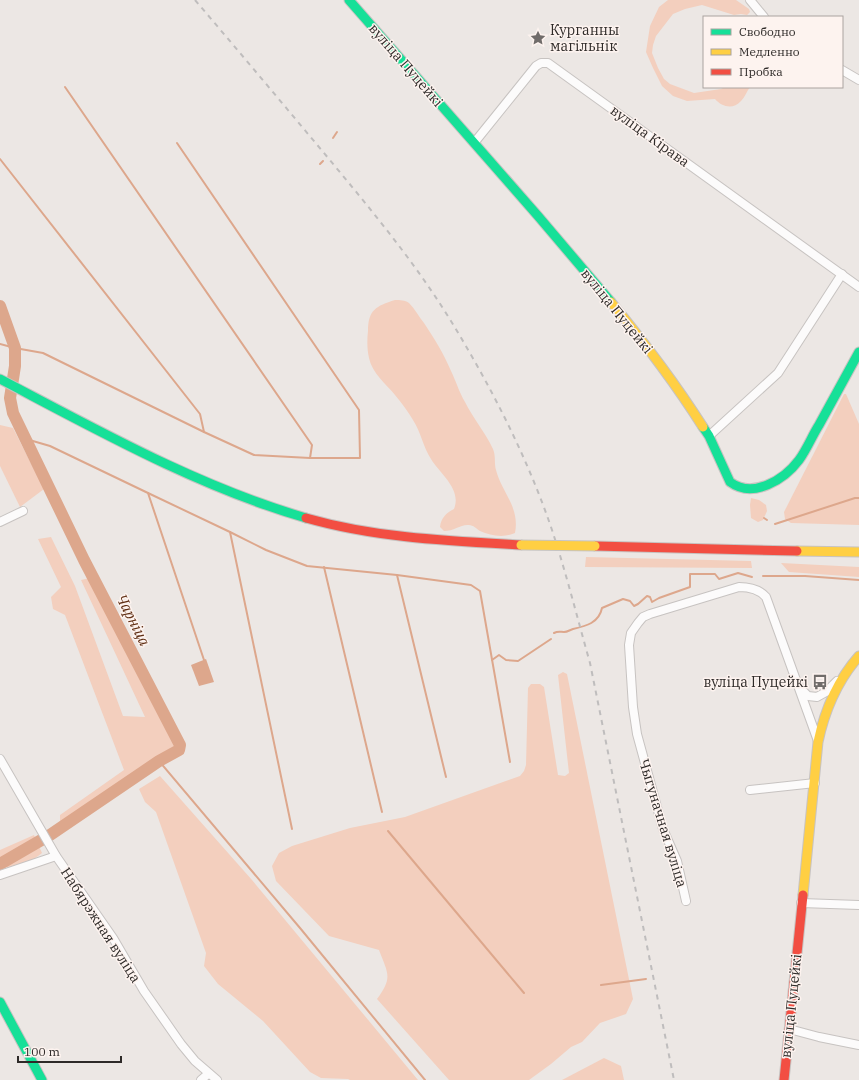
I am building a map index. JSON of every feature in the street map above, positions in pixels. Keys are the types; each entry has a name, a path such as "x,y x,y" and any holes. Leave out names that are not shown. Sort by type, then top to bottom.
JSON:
{"main road":[{"name":"вуліца Пуцейкі","path":"349,0 538,216 634,330 679,390 709,436 730,482 736,488 749,489 775,482 786,474 799,460 859,352"},
{"path":"0,379 178,470 229,492 318,522 427,540 521,545 859,552"},
{"name":"вуліца Пуцейкі","path":"784,1080 818,742 822,723 840,678 859,656"},
{"path":"0,1002 42,1080"}],"street":[{"path":"753,2 763,16"},
{"name":"вуліца Кірава","path":"474,142 536,66 541,63 548,63 842,274 859,288"},
{"path":"843,71 859,80"},
{"path":"709,436 778,372 842,274"},
{"path":"0,522 23,511"},
{"name":"Чыгуначная вуліца","path":"686,901 677,861 663,829 637,734 633,707 629,645 631,633 638,623 650,614 739,587 748,587 759,591 766,598 818,742"},
{"path":"799,688 808,696 817,697 826,692 840,678"},
{"name":"Набярэжная вуліца","path":"0,759 56,856 113,938 160,1015 195,1061 208,1074 217,1080"},
{"path":"750,790 815,783"},
{"path":"0,875 56,856"},
{"path":"801,903 859,905"},
{"path":"789,1029 859,1045"},
{"path":"201,1080 208,1074"}],"shaded area":[{"path":"668,0 736,0 749,9 750,12 747,15 734,15 702,5 685,9 673,14 656,36 652,53 664,79 670,84 694,93 723,88 749,88 744,98 738,104 735,106 724,106 715,99 687,101 673,96 662,86 646,52 650,26 659,7"},
{"path":"395,300 409,303 424,323 445,358 468,408 490,443 494,452 495,467 515,515 515,533 506,536 493,535 480,531 469,525 444,531 440,527 444,516 454,509 456,502 453,488 428,454 418,429 411,417 398,398 373,369 369,358 367,338 370,318 374,310 378,307"},
{"path":"844,394 846,394 859,424 859,525 791,523 785,519 784,512"},
{"path":"0,425 13,428 44,489 20,507 0,466"},
{"path":"751,498 759,500 766,505 767,511 763,520 758,522 751,518"},
{"path":"51,537 75,586 123,716 145,717 81,580 90,578 175,747 126,777 60,823 60,815 124,770 65,615 53,609 51,597 61,587 38,539"},
{"path":"586,557 751,561 752,568 585,567"},
{"path":"781,563 859,567 859,577 789,572"},
{"path":"206,659 214,682 199,686 191,665"},
{"path":"563,672 567,674 633,999 626,1014 600,1023 582,1042 571,1047 529,1080 449,1080 377,999 387,980 387,970 379,950 329,936 276,881 272,866 279,853 292,846 350,828 405,817 520,776 526,765 528,688 531,684 540,684 544,687 558,775 565,776 569,773 558,675"},
{"path":"160,776 252,880 418,1080 350,1080 321,1078 310,1072 263,1021 218,984 204,966 206,953 156,812 145,802 139,789"},
{"path":"34,835 42,853 31,861 22,865 9,869 5,866 0,870 0,850"},
{"path":"604,1058 621,1066 624,1080 562,1080"}],"waterway":[{"path":"65,87 312,445 310,458"},
{"path":"333,138 337,132"},
{"path":"0,344 43,353 254,455 310,458 360,458 359,410 177,143"},
{"path":"0,159 200,414 204,432"},
{"path":"320,164 323,161"},
{"name":"Чарніца","path":"0,306 15,348 15,366 10,398 13,413 84,560 180,745 179,750 159,761 50,835 0,864"},
{"path":"26,439 50,446 148,493 204,660"},
{"path":"148,493 230,532 292,829"},
{"path":"775,524 859,498"},
{"path":"230,532 266,550 307,566 397,575 471,585 480,591 510,762"},
{"path":"324,567 382,812"},
{"path":"554,633 566,632 583,627 595,620 602,608 623,599 630,601 634,606 647,596 650,597 652,602 690,587 690,574 715,574 719,579 738,573 752,577"},
{"path":"397,575 446,777"},
{"path":"763,576 805,576 859,580"},
{"path":"492,660 499,655 506,660 518,661 551,639"},
{"path":"159,761 300,928 425,1080"},
{"path":"388,831 524,993"},
{"path":"601,985 646,979"}],"railway":[{"path":"195,0 350,184 412,263 441,305 482,374 520,449 542,501 551,527 567,578 590,663 674,1080"}],"traffic: fast":[{"path":"349,0 538,216 611,302"},
{"path":"703,427 709,436 730,482 739,487 748,489 768,485 785,474 799,460 859,352"},
{"path":"0,379 112,438 188,474 227,491 306,518"},
{"path":"0,1002 42,1080"}],"traffic: slow":[{"path":"611,302 659,363 703,427"},
{"path":"521,545 595,546"},
{"path":"797,551 859,552"},
{"path":"803,895 818,742 824,718 838,685 859,656"}],"traffic: jam":[{"path":"306,518 332,525 413,538 521,545"},
{"path":"595,546 797,551"},
{"path":"784,1080 803,895"}],"place":[{"name":"Курганны магільнік","path":"538,38"},
{"name":"вуліца Пуцейкі","path":"820,682"}]}
